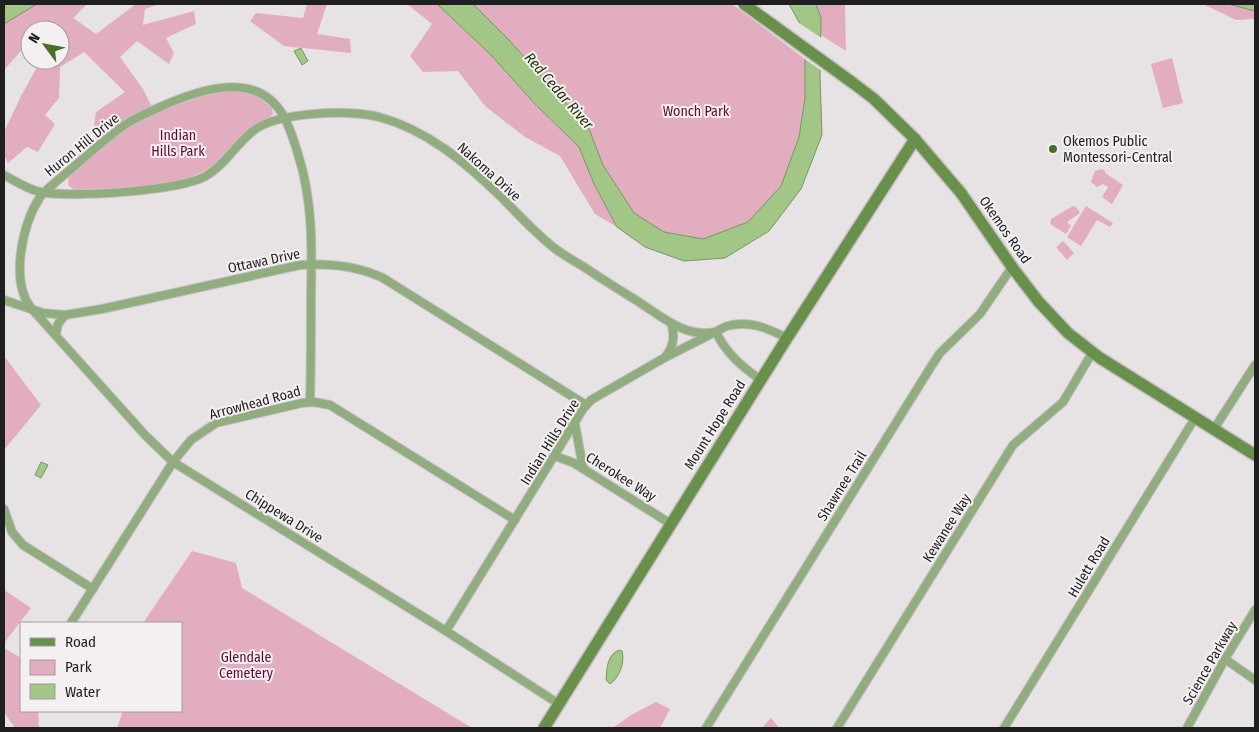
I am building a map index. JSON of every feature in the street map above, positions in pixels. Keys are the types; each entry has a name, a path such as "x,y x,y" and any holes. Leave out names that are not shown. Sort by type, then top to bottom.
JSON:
{"street":[{"name":"Okemos Road","path":"744,4 874,99 915,139 961,193 1012,267 1053,318 1068,333 1092,353 1255,455"},
{"name":"Huron Hill Drive","path":"31,308 24,298 22,289 20,249 37,204 44,192 127,123 189,95 221,88 245,88 265,96 278,108 285,119 296,146 307,189 312,226 310,402"},
{"name":"Nakoma Drive","path":"4,175 35,190 44,192 71,194 166,187 195,181 217,168 254,130 271,121 326,112 378,116 412,129 429,138 464,162 535,232 555,249 671,323 695,333 716,332"},
{"name":"Mount Hope Road","path":"544,728 787,338 915,139"},
{"name":"Ottawa Drive","path":"4,300 50,314 65,315 102,309 286,268 312,264 347,267 366,271 383,278 586,405"},
{"name":"Shawnee Trail","path":"706,728 932,364 980,314 1012,267"},
{"name":"Chippewa Drive","path":"31,308 144,435 173,462 446,631 559,704"},
{"path":"56,334 58,324 65,315"},
{"path":"664,358 673,345 674,335 671,323"},
{"name":"Indian Hills Drive","path":"446,631 586,405 596,396 664,358 732,324 752,324 787,338"},
{"path":"716,332 731,355 762,380"},
{"name":"Kewanee Way","path":"837,728 1014,445 1063,402 1092,353"},
{"path":"1214,430 1255,366"},
{"name":"Arrowhead Road","path":"72,622 173,462 191,440 216,423 310,402 330,405 515,520"},
{"name":"Hulett Road","path":"1004,728 1195,418"},
{"path":"575,424 583,468"},
{"name":"Cherokee Way","path":"555,456 570,460 671,524"},
{"path":"4,509 12,532 23,545 93,590"},
{"name":"Science Parkway","path":"1187,728 1225,659 1255,610"},
{"path":"1225,659 1255,680"}],"green space":[{"path":"37,4 87,4 73,18 96,34 136,4 159,4 145,9 143,25 194,11 196,24 166,38 174,53 169,64 137,41 120,57 143,89 152,107 102,138 93,132 96,112 125,92 84,52 70,61 70,20 20,20 20,52 4,70 4,24"},
{"path":"307,4 327,4 317,34 350,39 351,53 284,46 250,21 256,13 303,18"},
{"path":"407,4 437,4 490,54 535,104 579,147 594,184 617,227 595,214 560,156 525,137 485,106 458,71 423,72 410,56 432,24"},
{"name":"Wonch Park","path":"473,4 732,4 805,59 805,98 799,137 781,186 748,222 703,239 664,232 634,213 603,165 589,129 509,40"},
{"path":"816,4 845,4 846,51 821,35 821,18"},
{"path":"1203,4 1228,4 1255,11 1255,19 1236,20"},
{"path":"1172,58 1183,103 1163,108 1151,64"},
{"path":"35,70 60,70 59,98 45,115 55,124 38,152 27,147 8,163 4,155 4,132"},
{"name":"Indian Hills Park","path":"240,91 256,95 272,108 273,114 268,119 248,130 209,168 181,180 146,186 79,190 73,189 68,185 69,176 115,137 149,115 202,96"},
{"path":"1102,169 1123,185 1112,204 1102,197 1108,187 1103,184 1097,187 1091,182 1095,171"},
{"path":"1073,206 1080,213 1067,222 1071,226 1066,234 1050,223 1051,219"},
{"path":"1086,206 1113,223 1110,227 1097,220 1081,246 1067,237"},
{"path":"1063,241 1074,253 1067,260 1056,247"},
{"path":"4,356 41,405 4,450"},
{"name":"Glendale Cemetery","path":"192,551 236,563 242,588 472,728 117,728 123,712 182,712 182,622 144,622"},
{"path":"4,590 31,608 4,643"},
{"path":"4,648 20,657 20,712 38,712 39,728 15,728 4,712"},
{"path":"656,702 670,709 660,728 613,728 631,715"},
{"path":"771,718 779,728 762,728"}],"water":[{"path":"4,4 37,4 4,24"},
{"name":"Red Cedar River","path":"437,4 473,4 509,40 589,129 603,165 634,213 664,232 703,239 748,222 781,186 799,137 805,98 805,33 789,4 816,4 821,18 820,77 822,135 801,189 769,231 725,258 684,261 645,247 617,227 594,184 579,147 535,104 490,54"},
{"path":"1228,4 1255,4 1255,11"},
{"path":"301,48 308,61 302,65 294,51"},
{"path":"41,462 48,465 41,478 35,475"},
{"path":"619,650 622,651 623,655 622,664 617,677 610,684 606,680 608,662 612,655"}],"pier":[{"path":"796,21 823,39 823,72 802,57 802,33"}],"place":[{"name":"Okemos Public Montessori-Central","path":"1053,149"}]}
